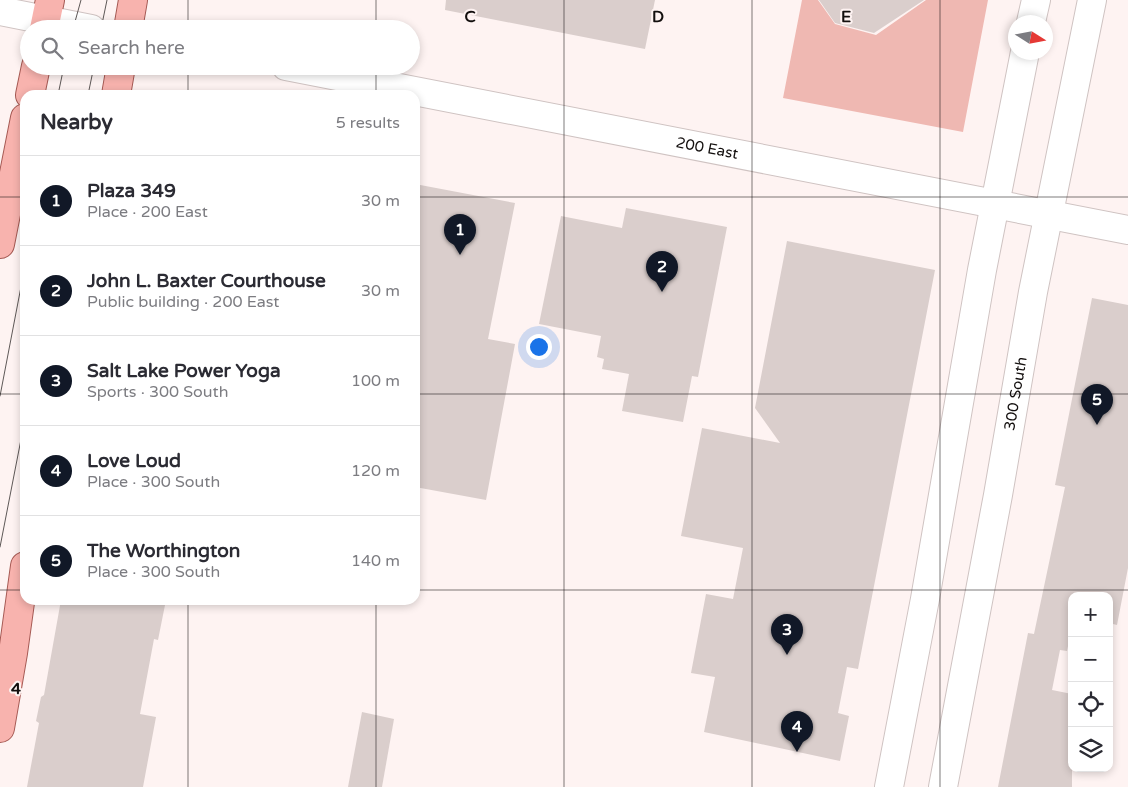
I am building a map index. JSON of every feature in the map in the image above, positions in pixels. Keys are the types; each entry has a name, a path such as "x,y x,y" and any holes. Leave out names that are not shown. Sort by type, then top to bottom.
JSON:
{"main road":[{"path":"130,20 134,0"},
{"path":"31,90 34,75"},
{"path":"117,90 119,75"},
{"path":"0,244 20,143"},
{"path":"0,728 20,598"}],"street":[{"path":"1033,15 1036,0"},
{"name":"300 South","path":"943,787 998,495 1033,292 1092,0"},
{"path":"0,11 46,16 60,20"},
{"path":"889,787 925,599 994,204 1023,60"},
{"name":"200 East","path":"332,75 409,90"},
{"name":"200 East","path":"420,92 1128,230"}],"shaded area":[{"path":"802,0 818,0 835,24 876,35 926,0 988,0 963,132 783,98"}],"building":[{"path":"446,0 655,0 645,49 445,10"},
{"path":"819,0 924,0 874,33 835,23"},
{"path":"420,185 515,203 488,339 515,344 486,500 420,488"},
{"path":"626,208 727,227 698,377 692,376 683,422 622,411 629,374 602,369 604,359 597,357 601,336 539,324 561,216 622,228"},
{"path":"787,241 935,270 858,669 847,667 838,713 849,716 840,761 704,732 715,677 691,673 706,594 733,599 743,548 681,536 702,428 780,443 755,408"},
{"path":"1092,298 1128,305 1128,568 1117,625 1113,624 1113,592 1068,592 1068,646 1067,651 1060,650 1052,690 1068,693 1068,772 1072,772 1072,787 998,787 1028,633 1034,634 1065,487 1055,485"},
{"path":"60,605 165,605 158,640 154,639 140,714 156,717 143,787 27,787 39,723 36,721 41,697 44,695"},
{"path":"362,712 394,719 382,787 348,787"}],"tram line":[{"path":"75,20 81,0"},
{"path":"103,20 107,0"},
{"path":"59,90 62,75"},
{"path":"89,90 92,75"},
{"path":"0,396 20,292"},
{"path":"0,547 20,445"}],"place":[{"name":"Plaza 349","path":"460,255"},
{"name":"John L. Baxter Courthouse","path":"662,292"},
{"name":"The Worthington","path":"1097,425"},
{"name":"Salt Lake Power Yoga","path":"787,655"},
{"name":"Love Loud","path":"797,752"}]}
